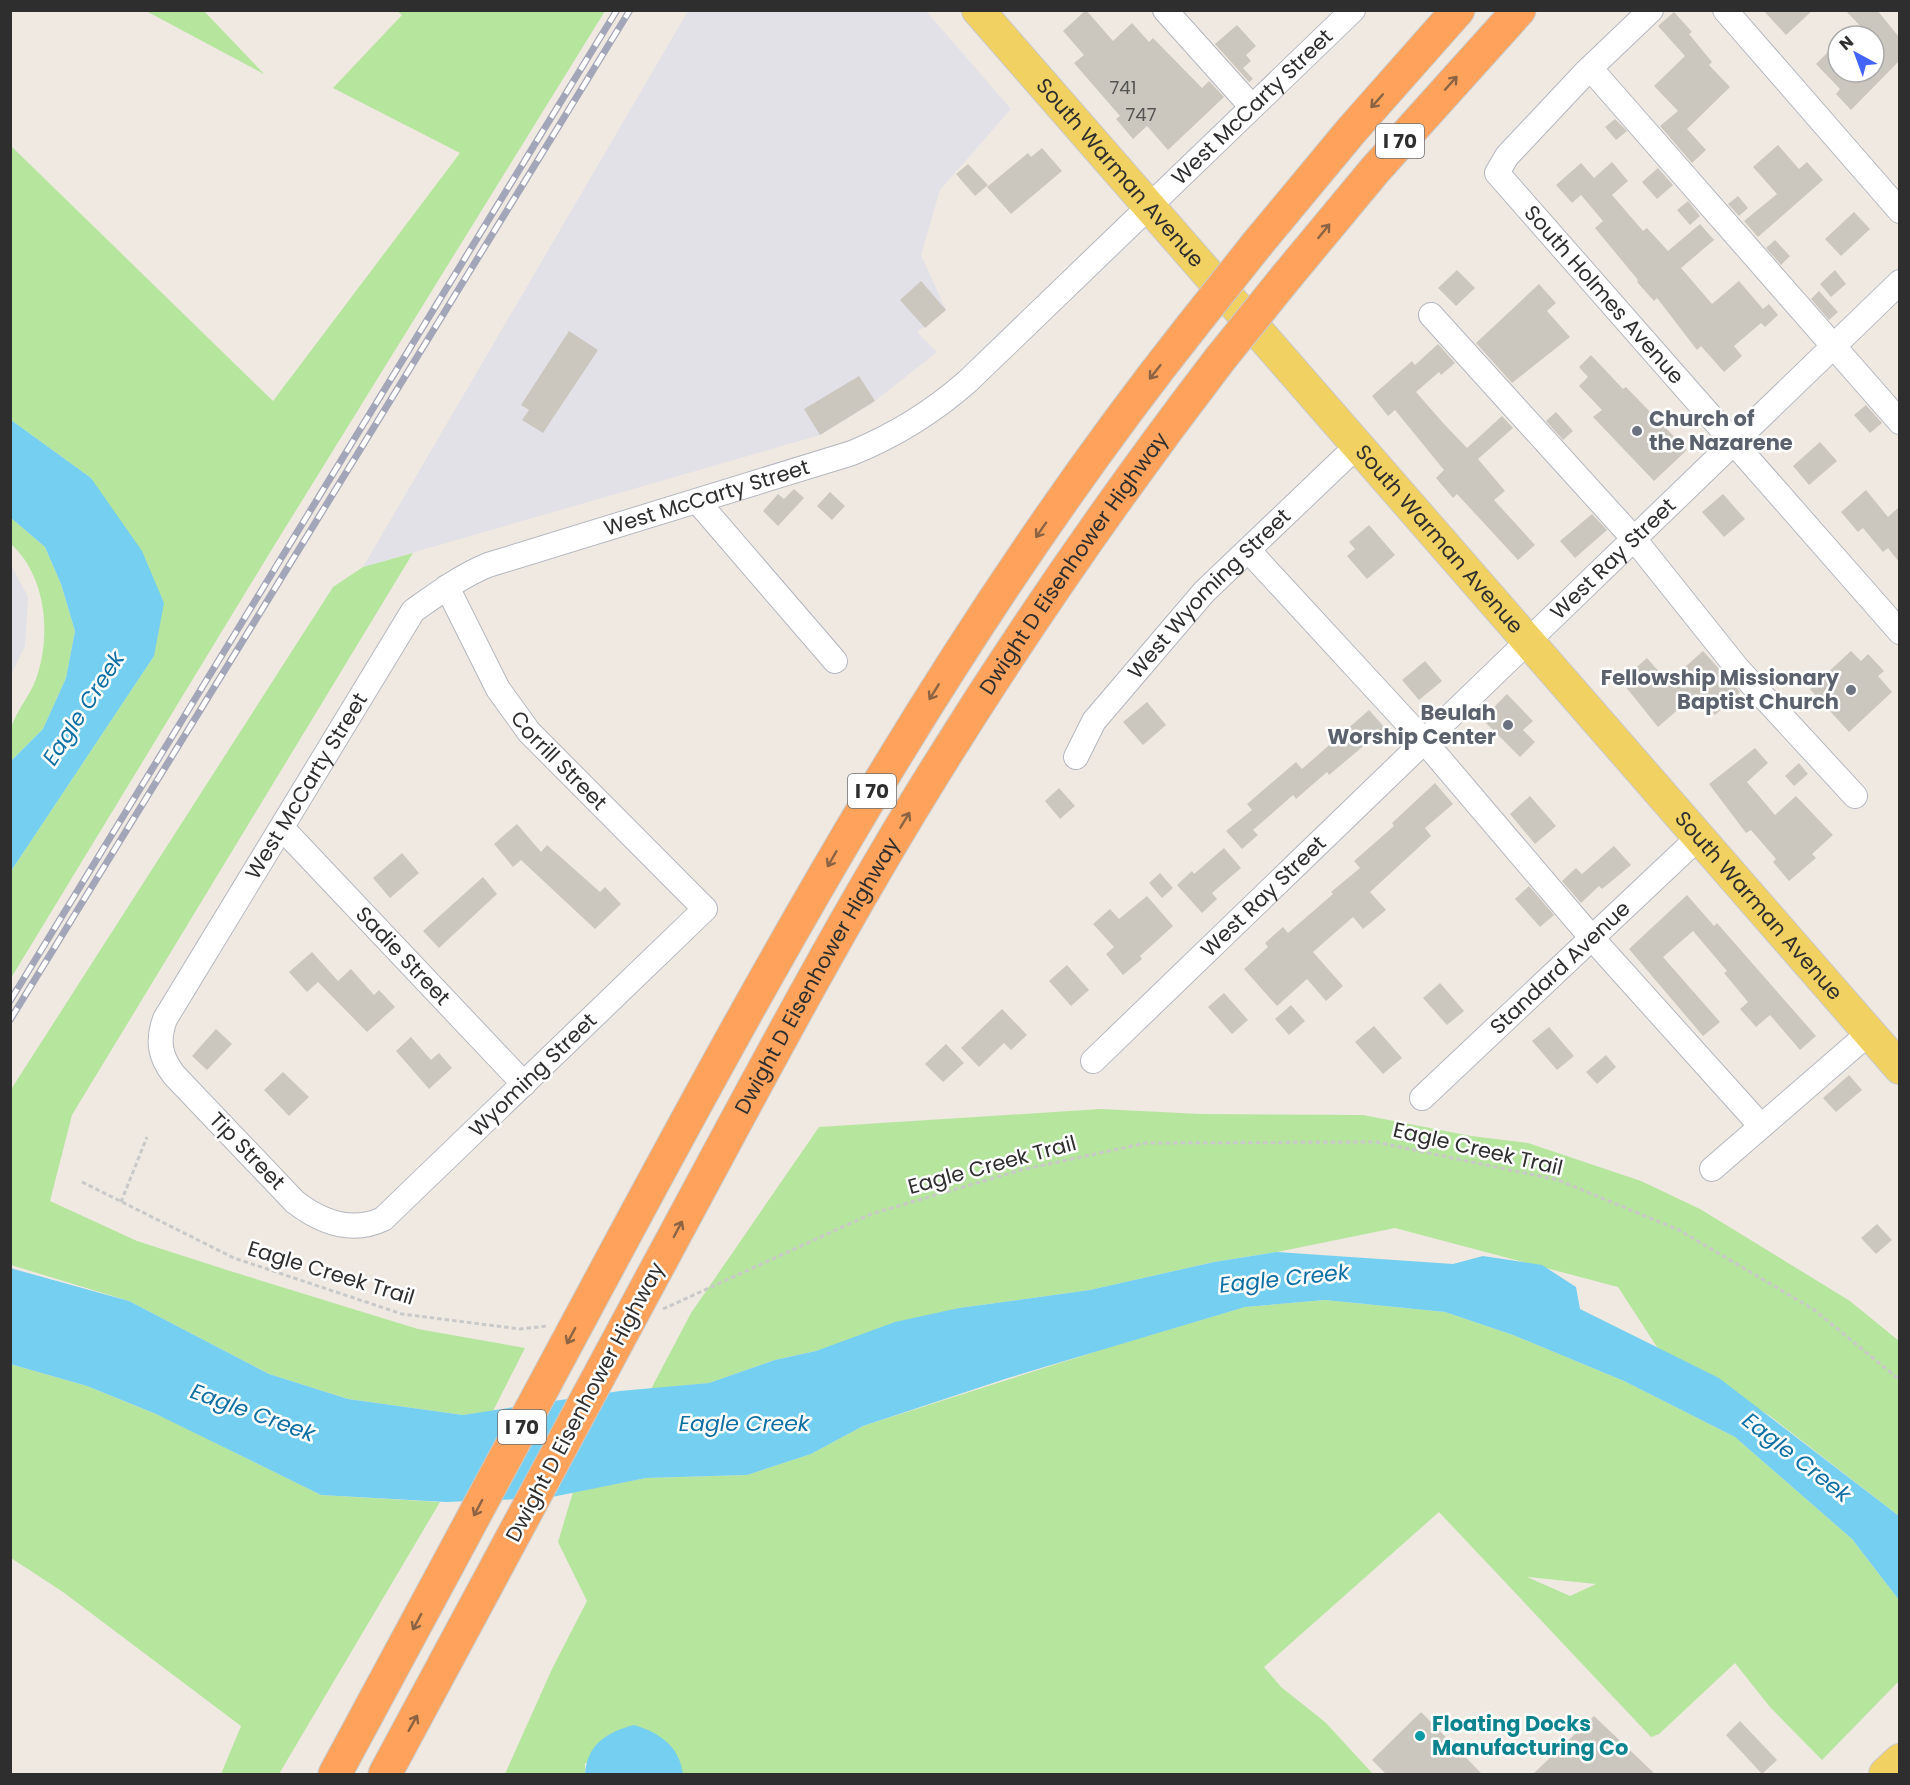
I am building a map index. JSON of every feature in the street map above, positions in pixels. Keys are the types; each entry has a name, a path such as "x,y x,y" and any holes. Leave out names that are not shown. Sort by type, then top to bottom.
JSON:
{"highway":[{"name":"Dwight D Eisenhower Highway","path":"335,1774 770,970 885,770 1013,570 1108,435 1257,243 1351,131 1458,10"},
{"name":"Dwight D Eisenhower Highway","path":"385,1774 498,1564 654,1295 851,913 927,785 1057,583 1220,359 1375,170 1518,10"}],"main road":[{"name":"South Warman Avenue","path":"978,10 1899,1068"},
{"path":"1885,1774 1899,1760"}],"street":[{"path":"1165,10 1252,107"},
{"name":"West McCarty Street","path":"160,1048 160,1033 165,1019 413,611 447,587 488,565 852,453 884,440 928,414 968,381 1353,10"},
{"path":"1651,10 1590,68 1899,422"},
{"path":"1725,10 1899,211"},
{"name":"South Holmes Avenue","path":"1590,68 1507,156 1497,173 1899,632"},
{"name":"West Ray Street","path":"1094,1061 1635,540 1899,282"},
{"path":"1431,315 1635,540 1738,669 1855,796"},
{"name":"West Wyoming Street","path":"1076,757 1094,721 1204,592 1358,446"},
{"path":"698,502 835,660"},
{"path":"1248,550 1425,742 1591,937 1761,1126"},
{"name":"Corrill Street","path":"447,587 498,689 529,732 705,909"},
{"name":"Sadie Street","path":"282,828 524,1084"},
{"name":"Standard Avenue","path":"1422,1098 1699,837"},
{"name":"Wyoming Street","path":"354,1226 369,1225 382,1219 705,909"},
{"path":"1712,1169 1869,1033"},
{"name":"Tip Street","path":"160,1048 165,1064 174,1075 295,1202 313,1216 339,1225 354,1226"}],"path":[{"path":"121,1202 147,1137"},
{"name":"Eagle Creek Trail","path":"654,1295 670,1308 871,1214 1021,1170 1146,1143 1376,1142 1558,1180 1679,1230 1813,1309 1899,1380"},
{"name":"Eagle Creek Trail","path":"82,1182 234,1258 402,1314 520,1329 555,1324"}],"shaded area":[{"path":"688,11 926,11 1011,109 940,190 921,255 946,310 917,332 937,352 875,401 820,435 363,567"},
{"path":"11,565 28,597 25,646 11,675"}],"green space":[{"path":"146,11 204,11 264,74"},
{"path":"397,11 605,11 269,554 11,978 11,871 154,656 91,478 11,420 11,146 273,401 460,153 333,88 402,15"},
{"path":"11,518 45,547 61,584 75,631 66,678 43,729 11,761 10,732 36,679 44,644 44,626 39,589 23,557 11,544"},
{"path":"413,553 72,1115 50,1201 137,1241 230,1271 418,1329 525,1348 493,1411 463,1415 348,1399 269,1374 129,1301 11,1265 10,1091 333,587 363,567"},
{"path":"1101,1109 1200,1114 1363,1115 1471,1136 1528,1143 1641,1181 1700,1209 1850,1301 1899,1341 1899,1516 1770,1416 1657,1347 1618,1287 1395,1228 1277,1252 1214,1262 1090,1290 959,1308 816,1351 775,1360 709,1383 651,1389 691,1313 819,1127"},
{"path":"1325,1300 1445,1312 1513,1335 1624,1381 1735,1437 1852,1539 1899,1600 1899,1681 1822,1760 1770,1707 1735,1663 1659,1734 1651,1737 1439,1512 1264,1667 1281,1687 1325,1722 1373,1774 680,1774 585,1763 585,1774 505,1774 552,1669 587,1601 558,1542 573,1492 646,1478 747,1475 811,1454 863,1426 1110,1347 1245,1307","holes":["1527,1577 1596,1584 1570,1596"]},
{"path":"10,1364 87,1386 163,1417 321,1495 440,1502 279,1774 221,1774 241,1726 63,1592 11,1558"}],"water":[{"name":"Eagle Creek","path":"11,420 91,478 142,551 164,603 154,656 11,871 11,761 43,729 66,678 75,631 61,584 45,547 11,518"},
{"name":"Eagle Creek","path":"1277,1252 1453,1264 1483,1256 1542,1265 1576,1287 1580,1309 1719,1378 1899,1516 1899,1600 1852,1539 1735,1437 1624,1381 1513,1335 1445,1312 1325,1300 1245,1307 1008,1378 863,1426 811,1454 747,1475 646,1478 547,1498 446,1502 321,1495 156,1414 87,1386 10,1364 10,1268 129,1301 269,1374 348,1399 463,1415 620,1391 709,1383 775,1360 816,1351 895,1322 959,1308 1090,1290 1214,1262"},
{"path":"634,1725 652,1732 673,1748 683,1774 585,1774 590,1755 600,1741 615,1731"}],"building":[{"path":"1086,10 1113,41 1132,23 1149,42 1153,38 1202,88 1209,81 1224,97 1168,150 1147,126 1133,139 1116,119 1120,116 1074,63 1084,55 1063,31"},
{"path":"1763,10 1813,10 1786,35"},
{"path":"1845,10 1877,10 1899,37 1899,61 1886,74 1886,24 1858,24"},
{"path":"1674,12 1692,32 1689,34 1712,62 1709,65 1730,87 1687,129 1706,150 1692,163 1660,126 1678,111 1654,86 1685,56 1658,26"},
{"path":"1237,25 1256,46 1246,55 1251,61 1243,68 1253,79 1249,82 1215,44"},
{"path":"1826,54 1826,74 1816,64"},
{"path":"1835,84 1876,84 1851,110 1836,94 1840,89"},
{"path":"1615,119 1627,131 1616,140 1605,127"},
{"path":"1778,145 1799,169 1807,162 1823,180 1758,237 1744,221 1777,194 1753,167"},
{"path":"1042,148 1062,171 1011,214 987,187 1028,153 1031,157"},
{"path":"1612,162 1628,181 1612,195 1643,231 1647,228 1668,251 1700,224 1714,240 1681,268 1712,304 1739,281 1763,309 1769,304 1778,315 1765,327 1761,323 1734,346 1742,356 1724,372 1701,346 1697,350 1657,298 1654,301 1637,282 1638,280 1595,228 1603,221 1581,195 1572,203 1556,185 1581,163 1594,178"},
{"path":"968,164 988,185 975,196 956,174"},
{"path":"1658,168 1673,185 1657,199 1642,182"},
{"path":"1738,196 1748,208 1739,216 1728,204"},
{"path":"1688,201 1700,216 1690,225 1677,210"},
{"path":"1854,212 1870,229 1841,256 1825,239"},
{"path":"1775,240 1790,256 1781,265 1766,248"},
{"path":"1457,270 1475,288 1456,306 1438,288"},
{"path":"1835,270 1846,284 1831,297 1820,284"},
{"path":"921,281 946,310 925,328 900,300"},
{"path":"1539,284 1556,303 1547,311 1570,337 1512,383 1476,343"},
{"path":"1819,291 1838,312 1829,320 1811,299"},
{"path":"569,331 598,350 543,433 522,420 529,410 521,405"},
{"path":"1438,344 1455,363 1441,375 1439,372 1416,392 1444,424 1467,448 1502,416 1513,428 1478,459 1505,491 1494,500 1535,545 1518,560 1457,494 1453,498 1436,478 1444,470 1395,410 1388,416 1372,396 1412,361 1415,365"},
{"name":"Church of the Nazarene","path":"1591,355 1623,389 1626,387 1687,450 1654,481 1593,417 1602,410 1579,386 1588,377 1579,367"},
{"path":"859,376 875,401 820,435 804,409"},
{"path":"1866,405 1882,423 1870,433 1854,415"},
{"path":"1556,412 1573,431 1563,440 1546,421"},
{"path":"1820,442 1837,461 1809,485 1793,466"},
{"path":"794,489 804,498 778,526 763,511 778,494 784,499"},
{"path":"1866,490 1888,517 1899,507 1899,562 1888,548 1883,552 1863,528 1858,532 1841,512"},
{"path":"830,492 845,506 832,520 817,506"},
{"path":"1723,494 1745,519 1724,537 1702,512"},
{"path":"1592,514 1607,530 1575,558 1560,541"},
{"path":"1369,525 1395,555 1367,579 1347,556 1355,549 1349,542"},
{"path":"1703,651 1740,692 1715,715 1696,694 1658,727 1621,681 1647,658 1668,682"},
{"name":"Fellowship Missionary Baptist Church","path":"1851,651 1861,661 1868,654 1884,671 1878,676 1892,692 1849,732 1810,689"},
{"path":"1425,661 1442,681 1419,700 1402,680"},
{"name":"Beulah Worship Center","path":"1507,694 1533,721 1523,730 1535,742 1520,757 1482,719"},
{"path":"1147,702 1166,725 1143,745 1123,722"},
{"path":"1369,710 1385,728 1329,775 1327,772 1296,799 1293,795 1253,830 1258,835 1242,849 1226,831 1252,810 1247,804 1296,762 1302,769"},
{"path":"1755,748 1768,763 1747,782 1775,815 1796,796 1833,835 1812,854 1816,858 1789,881 1773,862 1776,859 1751,830 1746,833 1709,784"},
{"path":"1799,763 1808,774 1794,786 1785,776"},
{"path":"1435,783 1453,804 1425,828 1431,836 1370,892 1386,910 1363,929 1353,917 1313,952 1343,986 1326,1001 1307,979 1277,1006 1244,969 1268,947 1265,943 1283,927 1288,933 1360,868 1354,861 1394,826 1392,823"},
{"path":"1059,788 1075,806 1060,819 1045,801"},
{"path":"1530,796 1556,826 1535,844 1510,814"},
{"path":"517,824 541,852 547,845 600,892 605,887 621,904 595,929 521,860 513,867 494,844"},
{"path":"1614,846 1631,865 1602,889 1599,886 1581,903 1562,881 1576,868 1582,874"},
{"path":"1224,848 1241,868 1212,893 1217,899 1202,913 1177,885 1192,871 1194,874"},
{"path":"402,853 419,873 390,898 373,878"},
{"path":"1160,873 1173,888 1162,898 1149,883"},
{"path":"483,877 497,894 439,948 423,931"},
{"path":"1529,886 1554,915 1540,927 1515,899"},
{"path":"1687,895 1714,926 1717,923 1816,1036 1800,1050 1770,1015 1756,1027 1740,1009 1748,1002 1724,973 1727,971 1693,931 1663,957 1720,1022 1703,1036 1629,949"},
{"path":"1147,896 1173,926 1140,956 1142,959 1123,975 1106,954 1114,947 1093,924 1110,909 1119,919"},
{"path":"312,952 338,981 351,969 374,995 379,990 395,1007 367,1032 318,982 307,992 289,972"},
{"path":"1067,965 1089,990 1071,1006 1049,981"},
{"path":"1440,983 1464,1011 1447,1025 1423,998"},
{"path":"1224,993 1248,1020 1232,1034 1208,1007"},
{"path":"1291,1005 1305,1021 1289,1035 1275,1019"},
{"path":"1002,1009 1027,1035 1011,1050 1004,1043 979,1067 961,1048"},
{"path":"1374,1026 1402,1058 1383,1074 1355,1042"},
{"path":"1549,1027 1574,1056 1557,1070 1532,1041"},
{"path":"216,1029 232,1044 207,1070 192,1056"},
{"path":"411,1037 431,1060 439,1053 452,1068 429,1089 396,1051"},
{"path":"946,1044 964,1063 943,1082 925,1064"},
{"path":"1606,1055 1616,1067 1597,1084 1586,1072"},
{"path":"283,1072 309,1097 289,1116 264,1090"},
{"path":"1849,1075 1862,1090 1836,1112 1823,1098"},
{"path":"1877,1224 1892,1240 1876,1254 1861,1238"},
{"name":"Floating Docks Manufacturing Co","path":"1421,1712 1482,1774 1386,1774 1372,1760"},
{"name":"Floating Docks Manufacturing Co","path":"1594,1716 1655,1774 1533,1774"},
{"path":"1740,1721 1777,1760 1762,1774 1726,1735"}],"railway":[{"path":"10,1001 617,10"},
{"path":"10,1020 630,10"}],"place":[{"name":"Church of the Nazarene","path":"1637,431"},
{"name":"Fellowship Missionary Baptist Church","path":"1851,690"},
{"name":"Beulah Worship Center","path":"1508,725"},
{"name":"Floating Docks Manufacturing Co","path":"1420,1736"}]}
